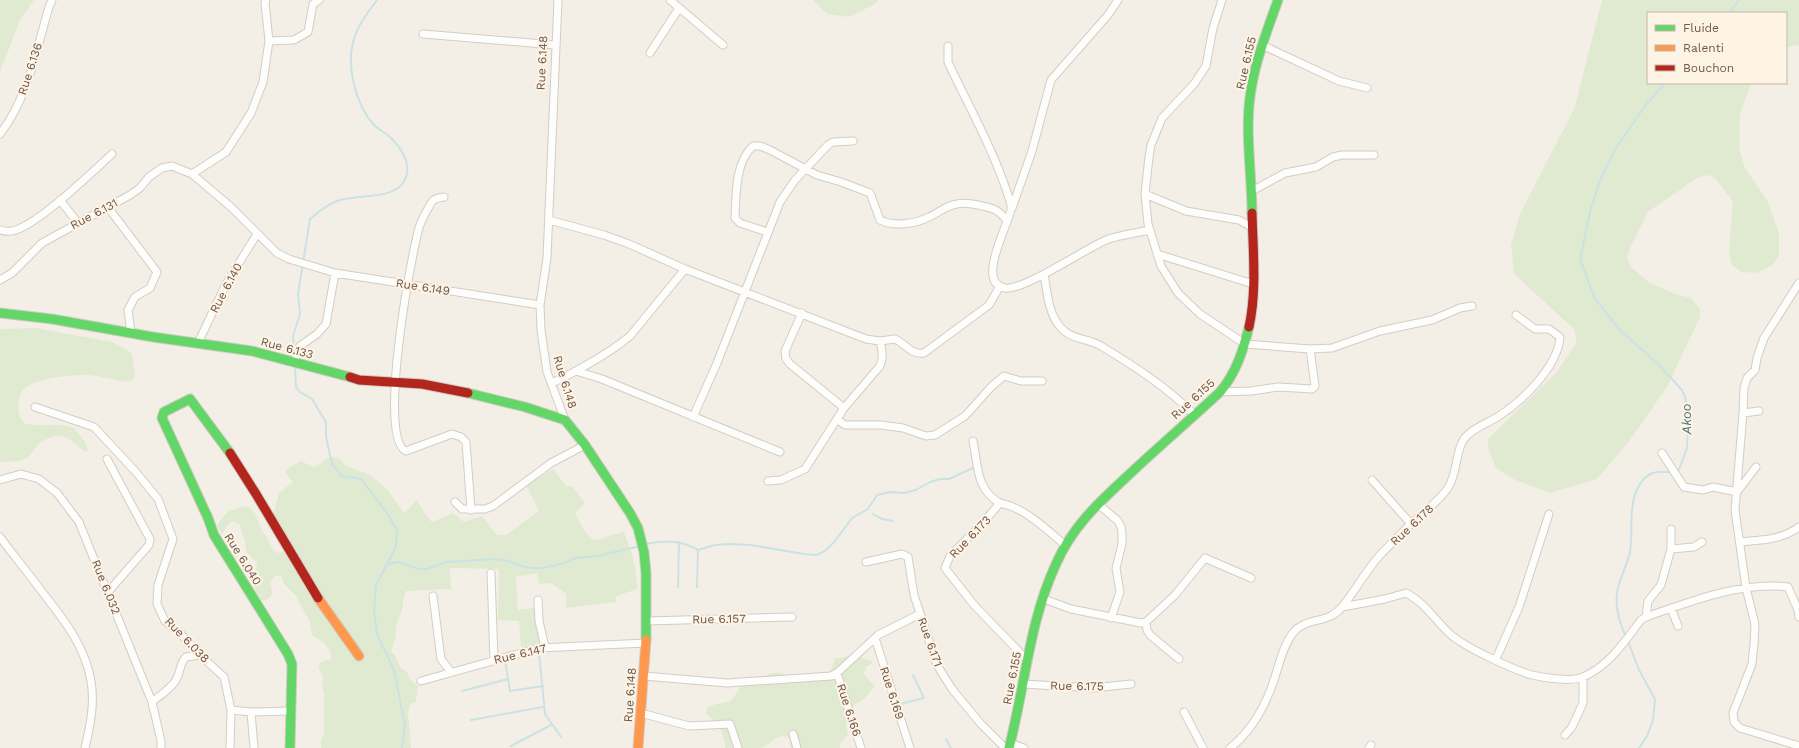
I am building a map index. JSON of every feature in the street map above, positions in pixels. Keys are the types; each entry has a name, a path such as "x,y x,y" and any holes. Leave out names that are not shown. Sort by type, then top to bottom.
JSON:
{"street":[{"name":"Rue 6.136","path":"0,134 18,105 28,81 52,0"},
{"path":"192,174 226,152 251,113 263,82 269,41 265,3 266,0"},
{"path":"269,41 294,40 308,32 313,4 319,0"},
{"name":"Rue 6.148","path":"558,0 546,274 540,305 544,351 547,372 565,420 585,445 630,513 641,539 646,573 646,643 638,748"},
{"path":"670,0 723,45"},
{"path":"1118,0 1108,15 1051,80 1032,151 994,259 994,278 1000,286 1012,288 1044,274 1107,240 1150,230"},
{"path":"1222,0 1213,28 1203,71 1194,84 1162,118 1151,145 1145,180 1145,194 1150,230 1157,254 1167,277 1178,293 1200,314 1246,344 1310,349 1332,348 1380,331 1432,320 1460,308 1472,306"},
{"name":"Rue 6.155","path":"1008,746 1028,661 1034,626 1056,565 1065,545 1083,519 1098,504 1220,392 1231,379 1246,344 1252,314 1253,284 1252,191 1249,155 1250,97 1262,45 1278,0"},
{"path":"650,53 679,8"},
{"path":"423,34 555,45"},
{"path":"1262,45 1339,80 1367,88"},
{"path":"948,46 948,62 997,165 1012,208"},
{"path":"693,417 746,291 767,232 780,202 804,169 828,145 833,142 853,141"},
{"path":"767,232 740,223 735,218 736,193 740,169 746,152 753,146 760,146 817,175 870,192 880,220 890,224 911,222 928,218 945,208 964,203 990,207 998,210 1007,221"},
{"path":"0,230 14,231 36,219 112,154"},
{"path":"1252,191 1285,173 1316,167 1333,157 1342,155 1374,155"},
{"name":"Rue 6.131","path":"0,280 12,273 42,243 107,206 130,195 140,188 149,177 162,168 172,166 192,174 231,207 257,234"},
{"path":"1145,194 1186,211 1199,214 1218,215 1239,220 1252,227"},
{"path":"444,197 436,198 432,202 420,227 399,338 398,365 394,383 394,416 400,444 403,450 411,450 452,434 461,437 466,442 471,510"},
{"path":"60,200 78,223"},
{"path":"107,206 157,272 150,288 135,297 128,310 131,332"},
{"path":"548,220 616,239 685,269 746,291 866,339 880,341 895,339 912,352 918,354 924,353 989,305 1000,286"},
{"name":"Rue 6.149","path":"257,234 277,253 298,262 307,263 335,273 409,283 475,296 540,305"},
{"name":"Rue 6.140","path":"198,343 226,284 257,234"},
{"path":"1157,254 1253,284"},
{"path":"552,383 576,371 619,345 630,336 685,269"},
{"path":"294,362 300,346 317,334 326,324 335,273"},
{"path":"1044,274 1053,316 1059,326 1074,338 1098,345 1135,368 1172,393 1195,415"},
{"path":"1799,283 1764,338 1756,358 1755,370 1747,378 1744,388 1735,510 1746,588 1755,624 1752,664 1732,713 1734,722 1740,728 1799,746"},
{"name":"Rue 6.133","path":"0,313 52,319 252,351 343,377 359,380 422,384 461,391 525,407 565,420"},
{"path":"802,314 785,351 786,359 790,364 844,408"},
{"name":"Rue 6.178","path":"1230,748 1247,732 1255,720 1273,683 1285,647 1292,634 1302,624 1331,616 1342,608 1380,554 1411,524 1434,505 1448,488 1456,468 1460,446 1469,434 1503,413 1529,392 1546,371 1560,347 1560,338 1549,330 1535,329 1516,315"},
{"path":"768,480 781,480 805,470 838,420 844,408 880,366 883,353 880,341"},
{"path":"1220,392 1251,391 1278,387 1312,389 1315,386 1310,349"},
{"path":"576,371 602,379 780,452"},
{"path":"838,420 845,425 881,425 902,428 926,436 936,435 965,416 992,386 1004,376 1021,381 1042,380"},
{"name":"Rue 6.040","path":"290,748 292,664 288,654 214,535 208,518 162,418 164,412 190,399 203,415 256,490 316,596 359,656"},
{"name":"Rue 6.038","path":"35,407 94,427 136,471 158,499 174,539 158,585 158,604 165,621 181,634 200,655 224,677 231,710 230,748"},
{"path":"1743,413 1759,411"},
{"name":"Rue 6.173","path":"973,441 983,487 991,498 1000,503 983,523 950,556 945,568 974,605 1028,661"},
{"path":"455,502 462,509 471,510 493,506 551,463 585,445"},
{"path":"1662,453 1684,487 1703,490 1713,487 1737,492"},
{"path":"107,459 150,539 150,545 108,592"},
{"path":"1737,492 1756,467"},
{"name":"Rue 6.032","path":"0,480 20,474 34,477 45,483 57,493 79,522 152,702 161,741 160,748"},
{"path":"1372,480 1411,524"},
{"path":"1000,503 1010,506 1028,516 1065,545"},
{"path":"1098,504 1118,521 1122,534 1122,544 1116,568 1120,592 1111,618"},
{"path":"1496,659 1519,607 1550,514"},
{"path":"1740,542 1770,539 1791,533 1799,527"},
{"path":"1646,617 1648,601 1661,585 1671,549 1671,529"},
{"path":"0,537 67,624 83,654 91,682 92,699 92,717 85,748"},
{"path":"1671,549 1694,547 1702,542"},
{"name":"Rue 6.171","path":"866,562 902,554 908,557 914,595 936,665 952,689 981,724 1008,746"},
{"path":"1044,599 1071,609 1111,618 1135,622 1146,622 1175,595 1205,558 1251,578"},
{"path":"491,573 494,660"},
{"path":"1342,608 1406,593 1412,596 1457,640 1530,675 1544,678 1574,679 1583,678 1615,654 1641,620 1694,600 1746,588 1775,585 1788,587 1798,610 1799,617"},
{"path":"433,596 441,659 452,672"},
{"path":"538,600 539,621 545,647"},
{"path":"1671,608 1678,626"},
{"path":"644,676 727,683 825,677 837,672 875,638 898,624 920,614"},
{"name":"Rue 6.157","path":"646,621 792,617"},
{"path":"1146,622 1147,630 1150,635 1179,659"},
{"name":"Rue 6.169","path":"875,638 910,748"},
{"name":"Rue 6.147","path":"422,681 545,647 646,643"},
{"path":"152,702 174,684 179,672 180,663 186,656 200,655"},
{"name":"Rue 6.166","path":"837,672 861,748"},
{"path":"1566,735 1572,727 1584,703 1583,678"},
{"name":"Rue 6.175","path":"1023,684 1092,688 1131,684"},
{"path":"231,710 252,712 291,711"},
{"path":"252,712 254,748"},
{"path":"1184,712 1203,748"},
{"path":"641,713 689,726 730,724 738,748"},
{"path":"793,734 797,748"},
{"path":"1008,746 1024,748"}],"green space":[{"path":"0,0 34,0 20,20 0,72"},
{"path":"813,0 878,0 875,4 849,17 827,14"},
{"path":"1602,0 1799,0 1799,45 1787,47 1787,12 1647,12 1647,84 1751,84 1740,114 1739,148 1745,168 1767,200 1779,233 1779,256 1771,266 1757,273 1741,272 1732,265 1729,251 1733,202 1715,178 1707,175 1697,178 1648,212 1630,248 1627,259 1631,267 1650,283 1675,294 1691,298 1700,309 1700,317 1667,387 1630,440 1597,479 1550,493 1515,480 1496,468 1488,448 1488,439 1556,373 1576,343 1575,330 1514,274 1511,245 1520,214 1575,107"},
{"path":"36,328 112,342 132,353 135,376 132,380 126,382 90,375 76,375 48,379 27,387 24,389 19,398 20,415 24,423 36,425 61,425 74,428 86,443 88,451 84,452 68,439 62,436 57,436 51,437 38,445 25,459 0,462 0,329"},
{"path":"331,457 340,459 346,466 370,475 386,488 404,513 417,500 425,514 432,522 453,513 464,522 482,516 497,535 506,535 539,511 526,485 553,469 567,487 572,486 585,503 575,514 584,530 590,537 598,540 610,535 624,532 633,557 638,589 616,596 616,602 566,608 566,594 551,583 539,584 537,573 516,577 518,610 534,608 540,642 521,648 519,621 498,620 499,569 450,568 451,589 406,591 403,601 403,608 396,625 395,639 391,651 395,655 401,668 407,672 410,679 418,686 416,702 411,704 408,712 411,748 321,748 321,739 324,735 324,693 322,686 323,676 318,667 321,662 331,659 331,653 325,644 312,635 310,622 295,595 284,584 281,575 275,576 270,582 272,592 271,596 265,601 260,600 254,589 257,563 246,551 245,541 239,524 233,521 227,526 224,532 221,533 217,526 229,511 245,506 249,507 255,513 273,551 279,553 285,551 282,526 273,514 279,493 293,482 285,472 290,467 301,461 313,467"},
{"path":"850,655 872,661 872,664 867,666 864,673 875,686 864,699 854,705 846,726 848,735 841,742 840,748 791,748 789,738 781,736 777,737 761,748 725,748 724,737 720,728 706,713 708,707 731,701 743,683 762,679 766,675 773,673 782,673 788,678 826,673 831,670 835,658 843,658"}],"waterway":[{"path":"294,353 293,336 300,314 298,294 310,219 337,201 390,192 403,183 406,177 407,165 403,153 391,138 374,125 367,116 357,95 354,83 351,58 355,36 362,22 377,0"},
{"name":"Akoo","path":"1730,12 1739,0"},
{"name":"Akoo","path":"1626,637 1618,616 1617,593 1630,552 1632,506 1634,497 1638,488 1647,476 1656,472 1674,472 1679,470 1687,448 1688,422 1685,397 1682,390 1660,366 1618,328 1594,297 1580,259 1591,208 1601,178 1615,150 1644,107 1664,84"},
{"path":"295,365 296,387 300,392 312,399 326,422 326,437 332,464 342,476 361,479 387,513 397,530 396,547 376,585 374,610 377,634 394,670 405,725 402,748"},
{"path":"646,544 673,542 685,544 698,550 715,545 751,545 817,555 826,550 835,541 852,518 868,509 877,495 889,492 904,493 916,490 930,482 940,479 949,479 973,468"},
{"path":"873,514 882,519 893,521"},
{"path":"678,587 679,542"},
{"path":"387,564 399,562 419,569 427,569 446,562 496,559 509,561 517,565 531,568 542,568 565,563 575,558 598,556 640,546"},
{"path":"697,587 698,550"},
{"name":"Akoo","path":"1628,641 1639,670 1655,699 1653,720 1647,736 1639,748"},
{"path":"539,653 545,714 561,737"},
{"path":"505,660 510,691 543,686"},
{"path":"900,704 924,698 913,675"},
{"path":"462,691 508,679"},
{"path":"471,720 543,707"},
{"path":"511,746 551,725"},
{"path":"946,739 951,748"}],"traffic: fast":[{"path":"1252,213 1248,140 1250,97 1258,60 1278,0"},
{"path":"0,313 52,319 153,337 252,351 350,377"},
{"path":"1009,748 1015,725 1033,632 1047,586 1063,549 1071,536 1090,512 1226,385 1235,369 1249,327"},
{"path":"468,393 525,407 565,420 585,445 630,513 638,528 644,552 646,573 646,640"},
{"path":"230,453 190,399 164,412 162,418 208,518 214,535 288,654 292,664 290,748"}],"traffic: slow":[{"path":"318,598 359,656"},
{"path":"638,748 646,640"}],"traffic: jam":[{"path":"1249,327 1254,285 1252,213"},
{"path":"350,377 359,380 422,384 468,393"},
{"path":"230,453 318,598"}]}
